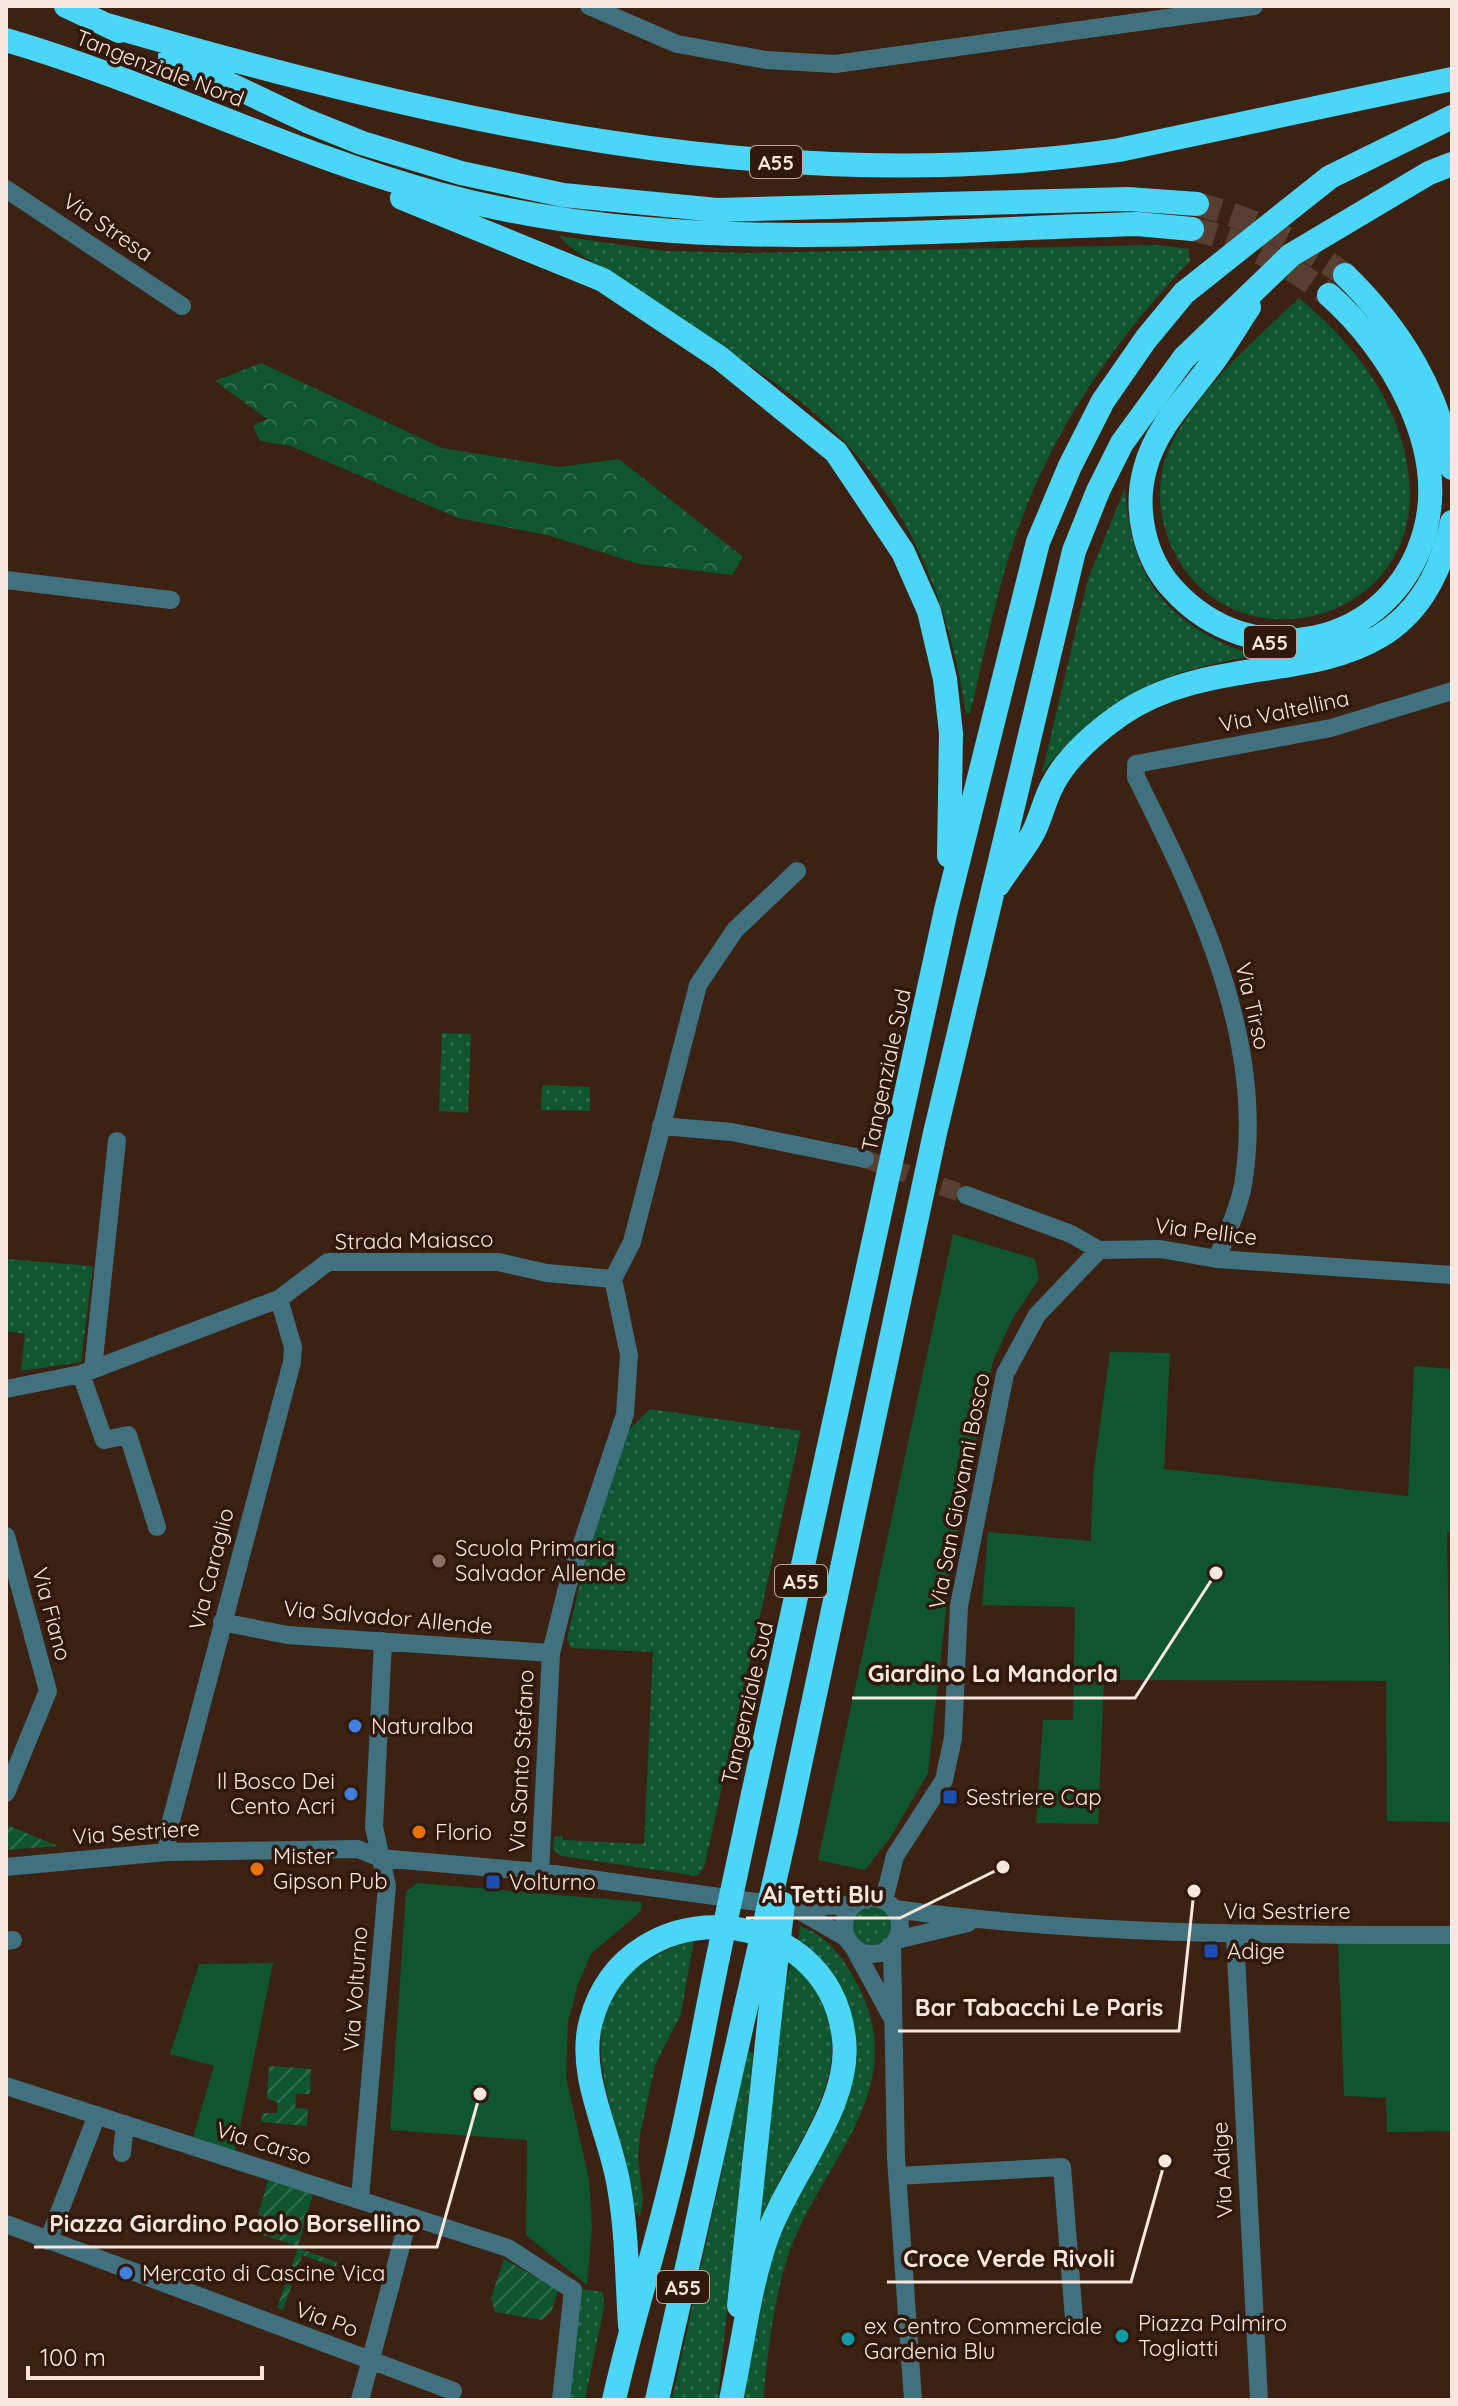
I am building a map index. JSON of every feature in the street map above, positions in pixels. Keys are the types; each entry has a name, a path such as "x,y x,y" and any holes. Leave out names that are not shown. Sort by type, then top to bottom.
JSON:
{"highway":[{"name":"Tangenziale Nord","path":"66,6 107,25"},
{"name":"A55","path":"107,25 276,74 546,132 671,153 824,164 937,165 1063,158 1119,150 1452,79"},
{"name":"A55","path":"107,25 307,121 362,143 461,173 563,195 717,210 1128,199 1197,204"},
{"name":"Tangenziale Nord","path":"6,40 49,52 295,148"},
{"name":"Tangenziale Sud","path":"614,2400 630,2326 653,2256 675,2169 708,2003 946,910 1038,542 1070,466 1103,401 1146,339 1184,293 1330,177 1452,117"},
{"name":"A55","path":"295,148 439,194 569,221 655,231 768,236 1137,224 1192,229"},
{"name":"A55","path":"295,148 359,182 505,237 603,280 720,358 836,452 874,503 903,552 929,611 945,679 951,733 946,910"},
{"name":"A55","path":"657,2400 786,1830 935,1133 1074,551 1098,491 1122,443 1184,358 1291,255 1429,173 1452,164"},
{"path":"1345,275 1397,331 1418,365 1436,404 1452,468"},
{"name":"A55","path":"1270,276 1214,361 1162,428 1145,467 1140,498 1143,528 1152,556 1176,593 1211,622 1238,635 1269,642 1302,641 1335,632 1365,617 1390,597 1402,580 1426,527 1428,479 1416,424 1404,395 1374,343 1329,295"},
{"name":"A55","path":"992,894 1033,834 1053,782 1093,736 1145,700 1177,686 1328,660 1361,648 1389,630 1416,604 1434,578 1452,522"},
{"path":"731,2400 748,2193 786,1878 786,1830"},
{"path":"630,2326 625,2226 619,2183 592,2082 588,2055 590,2023 601,1993 618,1967 641,1947 671,1934 706,1927 743,1929 772,1937 799,1953 823,1977 840,2017 845,2070 834,2102 767,2238 731,2400"}],"street":[{"path":"589,6 677,44 766,60 835,64 1254,6"},
{"name":"Via Stresa","path":"6,189 182,306"},
{"path":"6,580 171,600"},
{"name":"Via Valtellina","path":"1136,777 1136,764 1331,728 1452,691"},
{"name":"Via Tirso","path":"1136,777 1173,851 1219,964 1240,1039 1246,1109 1244,1180 1217,1259"},
{"path":"551,1653 567,1588 625,1414 629,1355 613,1279 632,1242 698,985 735,930 797,871"},
{"path":"661,1126 732,1132 865,1159"},
{"path":"117,1141 87,1372 104,1440 128,1435 157,1527"},
{"name":"Via Pellice","path":"966,1195 1071,1234 1099,1250 1160,1249 1217,1259 1452,1275"},
{"name":"Via San Giovanni Bosco","path":"890,1905 895,1856 944,1780 953,1738 959,1606 1005,1374 1037,1315 1099,1250"},
{"name":"Strada Maiasco","path":"6,1389 87,1372 279,1299 328,1262 498,1262 547,1273 613,1279"},
{"name":"Via Caraglio","path":"167,1852 168,1832 292,1362 293,1347 279,1299"},
{"name":"Via Fiano","path":"6,1536 48,1691 6,1793"},
{"name":"Via Salvador Allende","path":"222,1622 287,1635 551,1653"},
{"name":"Via Volturno","path":"360,2198 387,1886 374,1827 383,1641"},
{"name":"Via Santo Stefano","path":"540,1872 551,1653"},
{"name":"Via Sestriere","path":"6,1867 167,1852 358,1849 380,1858 540,1872 793,1907 852,1905"},
{"path":"891,2016 850,1943 844,1920 852,1905 867,1898 890,1905 900,1924 894,1943 891,2016 897,2176 913,2400"},
{"name":"Via Sestriere","path":"890,1905 978,1920 1235,1936 1452,1935"},
{"name":"Via Sestriere","path":"793,1907 850,1943"},
{"name":"Via Sestriere","path":"894,1943 978,1920"},
{"name":"Via Adige","path":"1235,1936 1259,2400"},
{"path":"850,1943 870,1954 894,1943"},
{"name":"Via Carso","path":"6,2086 508,2248 573,2290 561,2400"},
{"path":"48,2241 97,2115"},
{"path":"122,2153 125,2124"},
{"path":"897,2176 1062,2167 1074,2319"},
{"path":"360,2400 409,2216"},
{"name":"Via Po","path":"6,2224 453,2391"}],"green space":[{"path":"559,236 665,251 754,253 1157,245 1188,249 1190,261 1113,352 1051,453 1011,549 970,714 966,713 946,622 931,578 889,498 862,461 830,427 793,396 589,260"},
{"path":"1299,298 1339,335 1356,356 1372,377 1396,424 1409,478 1405,531 1383,573 1349,602 1308,617 1264,618 1222,603 1187,573 1164,525 1160,483 1168,452 1197,403 1246,348"},
{"path":"261,363 442,448 559,467 619,459 743,557 732,575 639,564 547,535 458,518 291,446 260,441 253,426 267,419 215,381"},
{"path":"1125,488 1135,549 1159,595 1198,630 1255,656 1190,670 1136,692 1088,725 1042,773 1088,579"},
{"path":"442,1033 471,1034 468,1113 439,1111"},
{"path":"542,1085 590,1087 590,1111 541,1110"},
{"path":"953,1234 1035,1259 1039,1279 1013,1318 993,1361 952,1556 928,1773 890,1838 865,1870 818,1860"},
{"path":"6,1259 93,1266 81,1362 21,1371 25,1334 6,1331"},
{"path":"1110,1352 1170,1353 1164,1469 1408,1496 1414,1366 1452,1369 1452,1532 1447,1532 1452,1822 1387,1821 1386,1681 1104,1680 1098,1824 1036,1823 1043,1720 1073,1720 1075,1607 982,1605 988,1532 1091,1541 1093,1476"},
{"path":"650,1409 801,1431 704,1868 697,1876 561,1856 553,1849 554,1837 563,1836 563,1840 644,1844 653,1652 571,1648 567,1639 587,1553 627,1432"},
{"path":"7,1825 58,1846 6,1850"},
{"path":"417,1883 642,1902 641,1911 591,1954 578,1984 568,2022 566,2078 589,2179 592,2226 587,2285 526,2235 527,2140 390,2130 406,1892"},
{"path":"872,1906 886,1912 892,1926 886,1940 872,1946 858,1940 852,1926 858,1912"},
{"path":"800,1926 826,1941 850,1971 871,2019 875,2056 869,2090 856,2123 803,2221 788,2256 775,2309 763,2400 742,2400 775,2242 843,2102 841,1995 829,1971 798,1939"},
{"path":"694,1939 681,2014 655,2065 640,2135 638,2158 643,2200 640,2218 633,2203 626,2161 605,2083 601,2052 602,2024 611,1998 628,1975 655,1956"},
{"path":"1338,1940 1452,1940 1452,2131 1387,2132 1386,2098 1344,2096"},
{"path":"792,1962 814,1988 827,2014 832,2041 830,2067 812,2120 766,2214 758,2224 783,1988"},
{"path":"273,1963 235,2151 193,2137 214,2066 170,2054 199,1964"},
{"path":"748,2050 753,2054 718,2400 672,2400"},
{"path":"269,2066 311,2069 310,2094 296,2094 295,2108 308,2109 307,2126 261,2122 263,2113 277,2113 278,2103 267,2098"},
{"path":"269,2177 314,2190 298,2246 253,2232"},
{"path":"298,2248 337,2262 336,2267 302,2255 283,2310 277,2308"},
{"path":"504,2259 558,2290 552,2310 542,2320 495,2312 491,2298"},
{"path":"576,2288 603,2292 604,2307 585,2400 566,2400"}],"tunnel":[{"path":"1197,204 1274,232 1345,275"},
{"path":"1192,229 1264,254 1329,295"},
{"path":"865,1159 966,1195"}],"place":[{"name":"Scuola Primaria Salvador Allende","path":"439,1561"},
{"name":"Giardino La Mandorla","path":"1216,1573"},
{"name":"Naturalba","path":"355,1726"},
{"name":"Il Bosco Dei Cento Acri","path":"351,1794"},
{"name":"Sestriere Cap","path":"950,1797"},
{"name":"Florio","path":"419,1832"},
{"name":"Ai Tetti Blu","path":"1003,1867"},
{"name":"Mister Gipson Pub","path":"257,1869"},
{"name":"Volturno","path":"493,1882"},
{"name":"Bar Tabacchi Le Paris","path":"1194,1891"},
{"name":"Adige","path":"1211,1951"},
{"name":"Piazza Giardino Paolo Borsellino","path":"480,2094"},
{"name":"Croce Verde Rivoli","path":"1165,2161"},
{"name":"Mercato di Cascine Vica","path":"126,2273"},
{"name":"Piazza Palmiro Togliatti","path":"1122,2336"},
{"name":"ex Centro Commerciale Gardenia Blu","path":"848,2339"}]}
